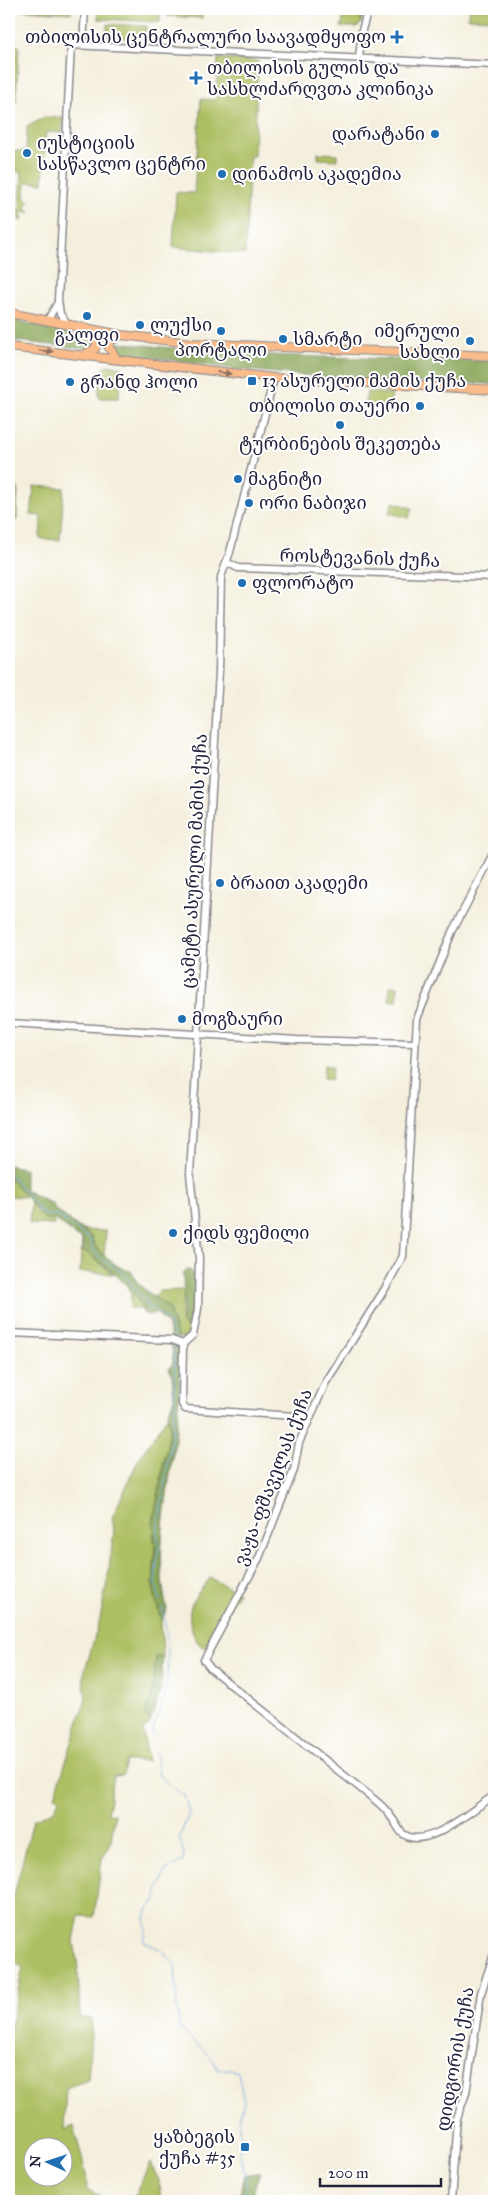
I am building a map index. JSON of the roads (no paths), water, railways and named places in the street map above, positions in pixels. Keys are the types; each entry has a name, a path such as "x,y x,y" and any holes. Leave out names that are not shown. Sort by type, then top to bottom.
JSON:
{"highway":[{"path":"9,313 121,335 199,344 494,356"},
{"path":"83,355 95,349 97,342 95,335 87,328"},
{"path":"116,358 108,346 110,341 121,335"},
{"path":"9,347 116,358 274,378 494,390"}],"street":[{"path":"83,45 85,9"},
{"path":"359,58 368,9"},
{"path":"67,324 60,314 58,300 71,45 494,64"},
{"path":"46,321 58,300"},
{"name":"ცამეტი ასურელი მამის ქუჩა","path":"177,1342 193,1335 198,1309 199,1258 190,1174 219,671 221,577 274,378"},
{"name":"როსტევანის ქუჩა","path":"226,562 238,568 494,578"},
{"path":"9,1023 307,1040 414,1043 417,1019 438,963 494,852"},
{"name":"ვაჟა-ფშაველას ქუჩა","path":"414,1043 403,1256 386,1287 326,1382 299,1443 294,1470 259,1558 204,1660 211,1669 375,1800 390,1814 401,1833 410,1836 428,1837 456,1823 494,1796"},
{"path":"9,1333 177,1342 182,1407 187,1409 311,1417"},
{"name":"დიდგორის ქუჩა","path":"451,2201 457,2118 466,2094 481,1993 494,1954"}],"waterway":[{"path":"9,1173 44,1215 56,1215 91,1240 94,1251 98,1256 123,1273 147,1305 165,1318 173,1332 174,1338"},
{"path":"161,1601 155,1582 159,1545 157,1533 172,1435 175,1402 174,1345"},
{"path":"152,1735 164,1698 168,1664 167,1640 162,1607"},
{"path":"156,1751 159,1776 184,1796 189,1814 179,1838 184,1853 183,1861 165,1871 155,1901 148,1908 145,1918 144,1942 162,1950 175,1965 180,2029 213,2059 218,2070 230,2069 238,2072 244,2101 239,2121 240,2151"},
{"path":"238,2201 246,2194 246,2176 240,2154"}],"place":[{"name":"თბილისის ცენტრალური საავადმყოფო","path":"397,37"},
{"name":"თბილისის გულის და სასხლძარღვთა კლინიკა","path":"196,78"},
{"name":"დარატანი","path":"435,134"},
{"name":"იუსტიციის სასწავლო ცენტრი","path":"27,153"},
{"name":"დინამოს აკადემია","path":"222,174"},
{"name":"გალფი","path":"87,316"},
{"name":"ლუქსი","path":"140,325"},
{"name":"პორტალი","path":"221,331"},
{"name":"სმარტი","path":"283,339"},
{"name":"იმერული სახლი","path":"470,341"},
{"name":"13 ასურელი მამის ქუჩა","path":"252,381"},
{"name":"გრანდ ჰოლი","path":"70,382"},
{"name":"თბილისი თაუერი","path":"420,406"},
{"name":"ტურბინების შეკეთება","path":"340,425"},
{"name":"მაგნიტი","path":"238,479"},
{"name":"ორი ნაბიჯი","path":"249,503"},
{"name":"ფლორატო","path":"242,583"},
{"name":"ბრაით აკადემი","path":"220,883"},
{"name":"მოგზაური","path":"182,1019"},
{"name":"ქიდს ფემილი","path":"173,1233"},
{"name":"ყაზბეგის ქუჩა #35","path":"245,2147"}]}
